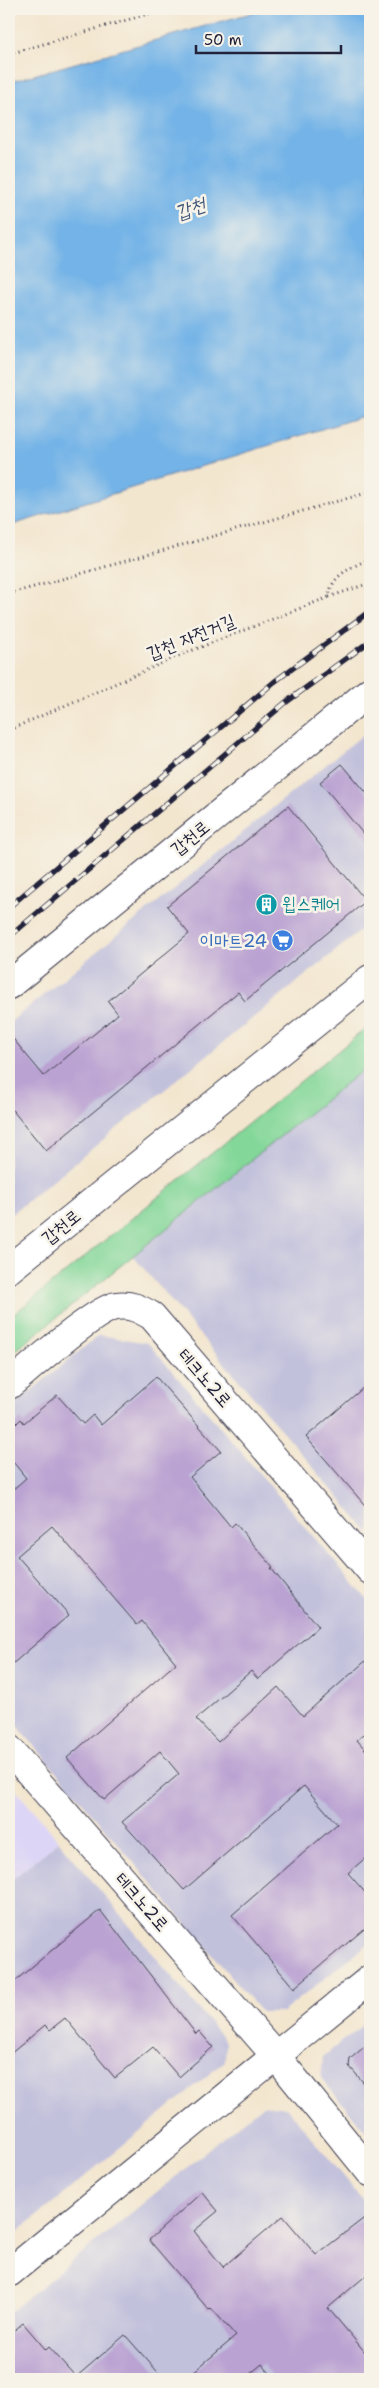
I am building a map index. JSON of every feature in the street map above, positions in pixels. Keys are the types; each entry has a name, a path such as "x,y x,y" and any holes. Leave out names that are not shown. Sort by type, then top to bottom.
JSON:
{"street":[{"name":"갑천로","path":"9,984 370,691"},
{"name":"갑천로","path":"9,1268 370,979"},
{"name":"테크노2로","path":"9,1385 94,1316 115,1306 134,1306 152,1316 370,1570"},
{"name":"테크노2로","path":"9,1749 275,2055 370,2172"},
{"path":"9,2273 370,1979"}],"path":[{"path":"9,54 165,9"},
{"path":"9,594 370,492"},
{"path":"329,597 330,586 337,576 370,558"},
{"name":"갑천 자전거길","path":"9,730 183,654 370,583"}],"shaded area":[{"path":"370,729 370,923 9,1216 9,1023"},
{"path":"370,1064 370,1534 133,1256"},
{"path":"99,1335 148,1343 370,1603 370,1942 283,2012 261,2012 9,1716 9,1409"},
{"path":"9,1782 59,1841 9,1882"},
{"path":"59,1841 226,2042 225,2061 9,2239 9,1882"},
{"path":"370,2019 370,2136 321,2078 323,2057"},
{"path":"263,2105 287,2108 370,2208 370,2379 9,2379 9,2313"}],"green space":[{"path":"370,1025 370,1064 9,1356 9,1318"}],"water":[{"name":"갑천","path":"265,9 370,9 370,414 9,526 9,82"}],"building":[{"path":"342,764 370,797 370,842 320,782"},
{"path":"288,806 366,901 245,1001 238,992 46,1151 9,1106 9,1034 44,1076 118,1014 108,1001 189,934 167,906"},
{"path":"156,1377 221,1451 190,1477 231,1527 235,1523 273,1567 271,1568 318,1627 258,1679 251,1671 196,1719 218,1742 278,1687 303,1716 370,1657 370,1729 357,1740 370,1755 370,1854 348,1873 370,1898 370,1924 294,1988 232,1915 337,1824 304,1786 184,1890 122,1822 179,1774 160,1751 104,1800 67,1758 176,1663 142,1621 137,1625 52,1526 17,1556 69,1615 9,1667 9,1493 26,1478 9,1457 9,1431 21,1419 24,1423 57,1395 83,1424 93,1415 101,1425"},
{"path":"370,1382 370,1511 306,1437"},
{"path":"100,1910 196,2034 199,2031 213,2047 179,2077 153,2047 115,2078 65,2018 50,2030 45,2025 9,2055 9,1986"},
{"path":"370,2042 370,2090 349,2066 350,2059"},
{"path":"202,2192 218,2211 194,2231 223,2267 283,2216 316,2255 363,2219 370,2228 370,2272 328,2308 370,2358 370,2379 275,2379 262,2364 244,2379 185,2379 236,2336 211,2308 209,2310 149,2240"},
{"path":"23,2323 46,2350 49,2347 76,2377 125,2335 164,2379 9,2379 9,2335"}],"railway":[{"path":"9,907 274,682 370,611"},
{"path":"9,937 285,703 370,641"}],"place":[{"name":"윕스퀘어","path":"266,904"},
{"name":"이마트24","path":"283,941"}]}
